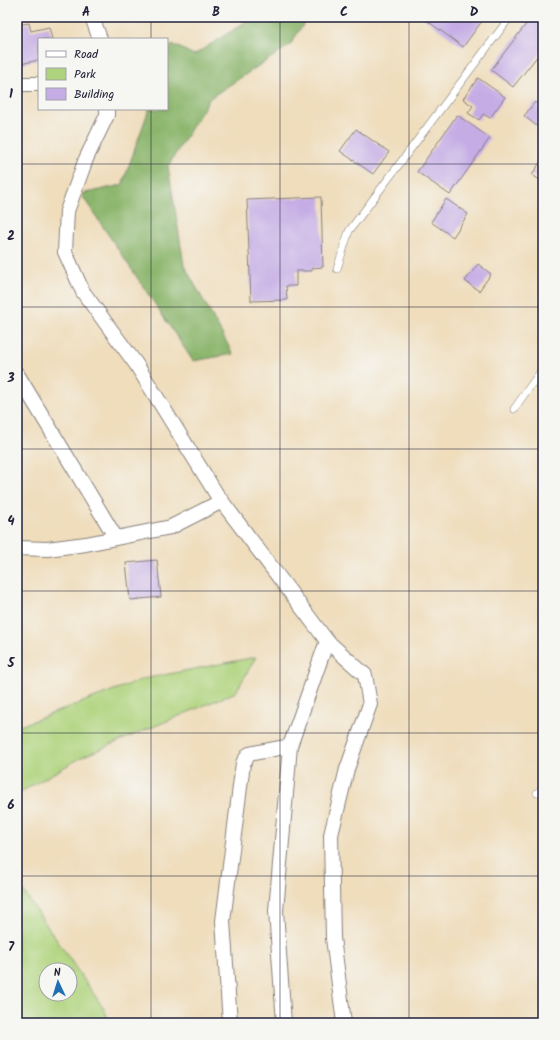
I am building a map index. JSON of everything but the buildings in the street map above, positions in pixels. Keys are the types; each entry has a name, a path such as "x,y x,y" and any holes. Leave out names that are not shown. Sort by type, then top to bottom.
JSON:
{"street":[{"path":"92,17 100,38"},
{"path":"17,84 38,84"},
{"path":"107,110 107,115 86,159 68,210 64,252 83,292 136,364 222,501 327,641 365,675 370,704 347,768 331,836 333,938 344,1023"},
{"path":"17,374 116,538"},
{"path":"17,548 47,549 86,544 171,527 222,501"},
{"path":"284,1023 276,911 290,746 327,641"},
{"path":"230,1023 223,921 243,763 249,754 290,746"}],"lane":[{"path":"337,269 349,231 510,17"},
{"path":"514,409 543,368"}],"green space":[{"path":"253,17 308,17 290,45 210,98 168,166 184,265 233,354 193,361 81,194 122,185 149,110 168,110 168,54 172,44 194,55"},
{"path":"256,657 236,692 84,756 17,794 17,727 143,679"},
{"path":"17,882 72,962 38,962 38,1002 78,1002 78,971 104,1009 110,1023 17,1023"}]}
